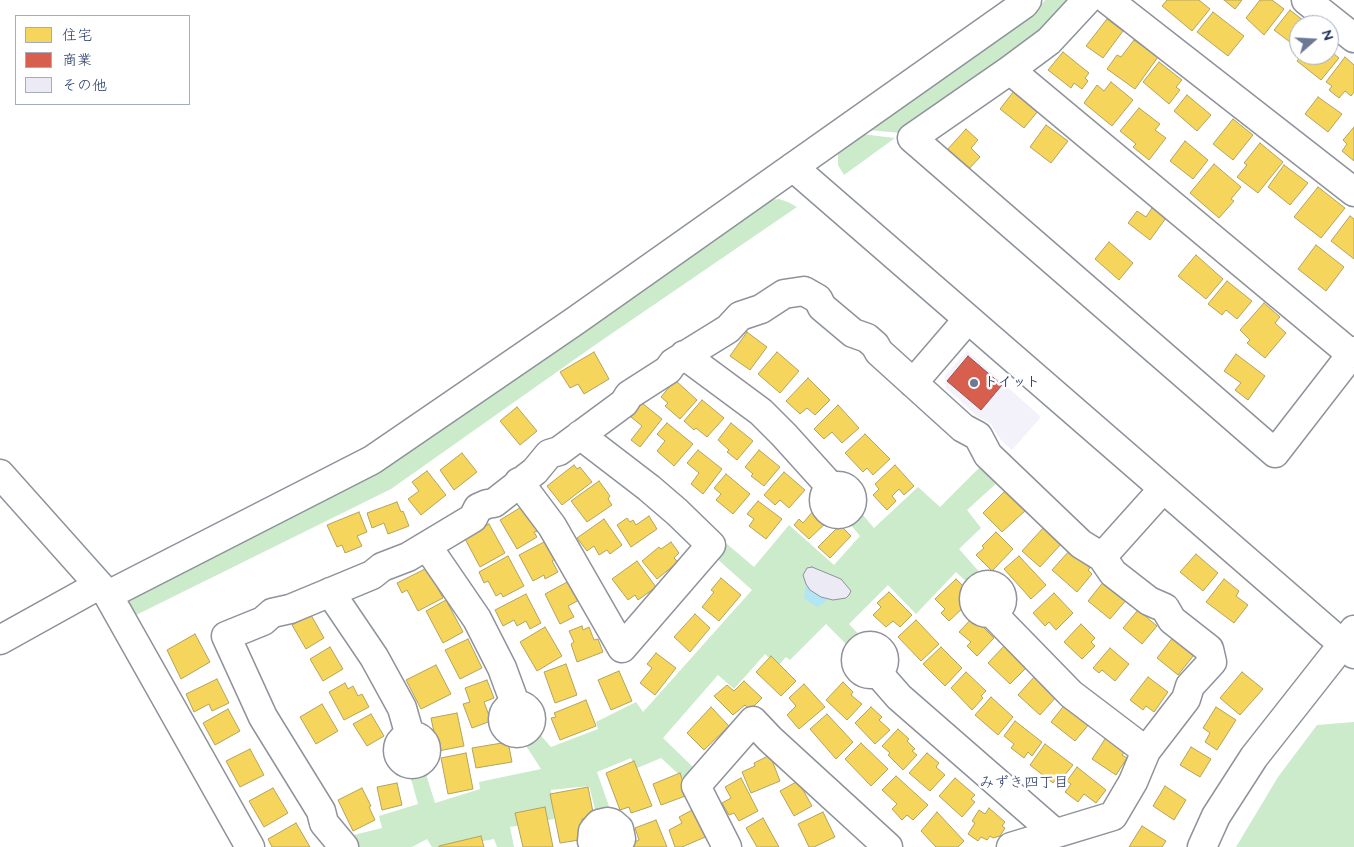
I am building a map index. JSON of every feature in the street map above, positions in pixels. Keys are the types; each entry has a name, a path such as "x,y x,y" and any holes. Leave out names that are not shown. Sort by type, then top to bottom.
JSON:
{"street":[{"path":"0,640 372,460 575,321 1024,4 1027,0"},
{"path":"1010,70 1353,353 1274,453 912,138 1049,41 1087,0"},
{"path":"1108,0 1354,192"},
{"path":"1306,0 1354,38"},
{"path":"793,167 1163,489 1350,643 1254,757 1216,816 1202,847"},
{"path":"344,847 324,823 321,812 262,717 226,636 263,621 272,613 290,609 372,575 382,566 408,557 427,546 473,518 478,508 494,503 535,471 549,454 559,451 624,403 629,395 668,370 673,363 684,355 728,329 740,316 761,309 784,294 804,291 818,299 822,307 853,333 867,338 875,345 879,352 962,428 978,436 988,455 1081,544 1102,558 1114,573 1150,601 1165,608 1172,620 1210,649 1212,662 1190,686 1186,700 1146,751 1133,782 1113,816 1011,847"},
{"path":"913,383 968,319"},
{"path":"684,355 761,412 831,487"},
{"path":"519,482 552,526 622,648 711,545 649,488 580,435"},
{"path":"0,474 103,590 250,847"},
{"path":"1102,558 1163,489"},
{"path":"427,546 477,618 502,668 516,706"},
{"path":"330,592 374,657 402,708 410,736"},
{"path":"991,612 1071,694 1146,751"},
{"path":"878,673 913,709 1055,833"},
{"path":"727,847 696,786 754,721 770,739 888,847"},
{"path":"597,847 592,841 593,831 599,824 608,822 619,830 621,839 616,847"}],"shaded area":[{"path":"967,351 1041,417 1012,450 1000,439 991,424 977,416 946,388 945,376"}],"green space":[{"path":"1045,0 1072,0 1043,34 901,133 868,130 1033,15"},
{"path":"861,134 895,138 844,175 838,165 838,151"},
{"path":"779,199 797,207 595,345 391,489 130,618 126,600 770,200"},
{"path":"984,463 1000,480 967,510 981,528 959,549 983,576 969,584 956,572 916,614 888,585 849,624 863,639 851,649 826,624 790,660 786,657 778,666 765,654 734,689 718,675 663,738 695,769 685,780 661,758 635,769 631,758 597,772 612,815 597,817 589,786 551,790 554,819 510,827 514,847 497,847 494,839 451,847 432,847 427,839 412,847 357,847 350,836 382,828 379,816 418,804 409,772 424,768 435,803 480,789 479,782 541,769 521,738 526,737 535,729 551,747 598,729 596,722 636,702 643,712 752,590 715,557 727,544 754,567 789,525 834,565 860,536 845,518 854,513 857,508 874,528 918,487 940,507"},
{"path":"1354,722 1354,847 1236,847 1278,777 1317,725"}],"water":[{"path":"806,584 810,590 821,597 829,599 817,607 804,598"}],"building: 住宅":[{"path":"1167,0 1199,0 1210,9 1192,31 1162,6"},
{"path":"1224,0 1242,0 1235,9"},
{"path":"1260,0 1272,0 1284,9 1264,35 1246,18"},
{"path":"1290,10 1296,15 1289,15 1289,41 1274,30"},
{"path":"1213,12 1244,36 1228,56 1197,32"},
{"path":"1107,19 1123,31 1103,58 1086,46"},
{"path":"1134,40 1158,57 1135,89 1107,69 1117,55 1121,57"},
{"path":"1063,52 1089,73 1085,78 1088,81 1082,89 1074,83 1071,88 1048,70"},
{"path":"1345,57 1354,65 1354,92 1351,96 1345,91 1339,98 1329,90 1332,86 1326,82"},
{"path":"1159,62 1182,80 1176,87 1180,90 1169,104 1143,82"},
{"path":"1302,65 1333,65 1321,80"},
{"path":"1111,82 1133,100 1112,126 1084,103 1097,85 1104,91"},
{"path":"1014,91 1038,111 1024,128 1000,109"},
{"path":"1187,95 1211,115 1197,131 1174,111"},
{"path":"1318,97 1342,114 1328,132 1305,114"},
{"path":"1139,108 1160,124 1155,130 1166,138 1149,160 1133,147 1136,144 1120,131"},
{"path":"1233,119 1253,135 1233,160 1213,144"},
{"path":"1046,125 1068,141 1051,163 1030,147"},
{"path":"1354,127 1354,161 1342,151 1347,144 1343,140"},
{"path":"966,129 978,140 971,148 980,157 968,170 947,150"},
{"path":"1185,141 1208,160 1193,179 1170,161"},
{"path":"1260,143 1283,162 1258,193 1237,177 1247,165 1244,163"},
{"path":"1214,164 1241,187 1231,199 1234,201 1219,218 1190,193"},
{"path":"1284,165 1308,183 1290,205 1268,187"},
{"path":"1318,187 1345,208 1321,238 1294,217"},
{"path":"1152,208 1166,218 1150,240 1128,223 1137,211 1146,217"},
{"path":"1350,216 1354,219 1354,259 1331,241"},
{"path":"1109,242 1133,263 1119,280 1095,259"},
{"path":"1316,245 1344,267 1326,291 1298,269"},
{"path":"1196,255 1223,279 1206,299 1178,276"},
{"path":"1227,281 1252,301 1237,319 1226,310 1222,315 1208,304"},
{"path":"1264,303 1280,317 1275,323 1286,333 1265,358 1247,343 1250,340 1240,330"},
{"path":"747,332 767,347 750,370 730,356"},
{"path":"594,352 609,379 584,394 578,384 570,388 560,372"},
{"path":"777,352 799,371 780,393 758,374"},
{"path":"1236,354 1265,376 1248,400 1235,390 1241,383 1224,371"},
{"path":"808,378 830,400 815,415 807,408 800,414 786,401"},
{"path":"675,380 697,400 680,419 665,406 668,403 661,397"},
{"path":"702,400 724,418 707,437 696,428 694,430 684,421"},
{"path":"642,403 662,419 640,447 631,440 642,426 631,417"},
{"path":"838,405 859,428 842,443 832,432 824,439 814,429"},
{"path":"517,407 537,431 520,445 500,421"},
{"path":"667,423 693,444 674,466 657,451 665,441 657,434"},
{"path":"731,423 753,441 737,460 727,452 729,450 718,440"},
{"path":"865,434 890,459 873,475 867,468 863,472 845,453"},
{"path":"698,450 722,469 703,494 691,484 699,473 687,463"},
{"path":"759,450 780,467 764,486 751,476 753,474 745,467"},
{"path":"462,453 477,472 454,490 440,470"},
{"path":"574,465 577,469 580,467 592,482 562,505 547,486"},
{"path":"895,465 914,486 904,495 899,489 892,496 896,501 887,510 873,495 879,489 875,484"},
{"path":"427,471 446,495 421,515 408,499 419,491 412,482"},
{"path":"784,472 805,490 789,508 780,500 775,505 764,495"},
{"path":"726,474 750,494 733,514 716,500 721,494 714,488"},
{"path":"599,481 610,496 608,499 612,505 587,522 571,501"},
{"path":"1006,490 1026,510 1002,532 983,513"},
{"path":"758,501 782,519 766,539 749,526 754,519 747,514"},
{"path":"397,502 409,526 388,534 384,523 372,528 367,513"},
{"path":"523,506 538,531 534,532 537,537 517,549 500,520"},
{"path":"814,510 827,522 809,539 794,525 799,519 803,523"},
{"path":"359,512 367,532 357,536 362,546 345,553 342,545 337,547 327,525"},
{"path":"649,516 657,529 631,547 617,525 627,518 630,522 633,520 636,525"},
{"path":"604,519 622,545 610,554 607,550 599,555 594,546 587,551 577,538"},
{"path":"489,524 505,553 480,567 464,537"},
{"path":"840,525 851,536 830,558 818,547"},
{"path":"1044,527 1062,543 1040,567 1022,551"},
{"path":"996,532 1013,549 992,571 976,555"},
{"path":"546,541 555,559 552,561 558,572 545,579 544,575 533,581 519,555"},
{"path":"671,542 679,553 674,558 678,562 657,579 642,561 659,547 661,549"},
{"path":"1070,550 1090,568 1088,570 1092,574 1077,592 1052,570"},
{"path":"1196,554 1218,573 1203,591 1180,572"},
{"path":"508,556 524,586 503,597 501,593 496,596 488,581 484,583 479,572"},
{"path":"1019,556 1046,585 1031,599 1004,569"},
{"path":"637,561 656,587 638,600 635,595 628,600 612,579"},
{"path":"427,568 443,598 418,611 407,590 402,593 397,583"},
{"path":"721,578 741,595 719,621 702,607 714,592 711,590"},
{"path":"956,579 965,588 962,594 965,606 949,621 941,613 945,609 935,599"},
{"path":"1224,579 1239,591 1236,596 1248,605 1234,623 1206,602"},
{"path":"1105,580 1127,599 1110,619 1088,601"},
{"path":"569,581 579,600 568,606 574,617 560,624 545,594"},
{"path":"889,592 912,615 900,627 893,621 886,627 873,615 881,607 877,603"},
{"path":"1054,593 1073,613 1056,630 1049,622 1045,626 1033,613"},
{"path":"526,594 541,623 530,629 526,621 517,626 514,620 503,626 495,610"},
{"path":"446,600 463,632 443,643 426,611"},
{"path":"1138,610 1157,626 1142,644 1123,628"},
{"path":"695,614 710,628 690,652 674,637"},
{"path":"311,615 324,638 306,649 292,625"},
{"path":"973,617 994,638 977,656 967,646 971,642 959,632"},
{"path":"916,620 939,644 921,661 898,637"},
{"path":"1081,624 1095,638 1091,642 1095,646 1082,659 1064,642"},
{"path":"582,626 583,630 589,627 594,640 598,639 603,652 577,662 571,644 574,642 569,631"},
{"path":"545,627 562,656 537,671 520,642"},
{"path":"195,634 210,662 181,679 167,650"},
{"path":"1174,636 1189,648 1187,650 1194,655 1178,675 1157,658"},
{"path":"468,639 482,668 460,679 445,650"},
{"path":"1006,644 1028,666 1010,684 988,663"},
{"path":"330,647 343,669 323,681 310,659"},
{"path":"941,647 962,668 945,686 923,664"},
{"path":"1110,648 1129,664 1115,681 1102,670 1099,673 1093,668"},
{"path":"656,653 676,668 655,695 640,683 652,668 647,664"},
{"path":"771,656 796,681 781,696 756,672"},
{"path":"566,664 577,695 555,703 544,672"},
{"path":"436,665 451,694 421,709 406,680"},
{"path":"619,671 632,701 611,710 598,680"},
{"path":"966,672 986,691 981,696 983,698 972,710 951,688"},
{"path":"1242,672 1263,689 1240,715 1220,698"},
{"path":"1035,676 1057,696 1040,715 1018,695"},
{"path":"1148,677 1168,692 1154,712 1146,706 1143,710 1130,700"},
{"path":"217,679 229,703 212,711 209,704 194,712 186,694"},
{"path":"487,680 494,698 484,702 491,721 472,728 463,704 470,702 465,688"},
{"path":"744,681 762,698 750,710 745,705 733,715 714,696 727,685 734,691"},
{"path":"843,682 853,692 851,695 862,704 847,720 826,700"},
{"path":"345,683 348,689 353,686 358,696 362,694 369,707 344,720 329,692"},
{"path":"804,684 825,707 799,729 787,715 796,706 789,698"},
{"path":"991,697 1013,717 998,735 975,715"},
{"path":"586,700 596,726 560,740 551,718 556,717 554,713"},
{"path":"1066,703 1090,723 1075,741 1051,722"},
{"path":"322,704 338,731 316,744 300,717"},
{"path":"711,707 729,726 704,750 687,733"},
{"path":"871,707 882,717 879,720 890,730 875,744 855,723"},
{"path":"1216,707 1236,720 1217,750 1205,742 1210,733 1203,728"},
{"path":"228,709 240,731 215,745 203,723"},
{"path":"457,713 464,746 438,751 431,718"},
{"path":"371,714 384,736 367,746 353,724"},
{"path":"827,714 853,742 836,759 810,729"},
{"path":"1015,721 1042,742 1032,756 1028,752 1024,758 1011,748 1014,744 1004,736"},
{"path":"898,729 909,739 907,741 915,749 912,751 917,755 903,770 882,746"},
{"path":"1107,736 1127,749 1122,755 1127,758 1116,775 1092,759"},
{"path":"508,742 512,762 476,768 472,748"},
{"path":"861,743 888,769 871,786 845,759"},
{"path":"1045,744 1073,765 1064,776 1060,774 1053,783 1030,765"},
{"path":"1191,747 1211,759 1200,777 1180,765"},
{"path":"250,749 264,775 240,787 226,761"},
{"path":"466,753 473,789 448,794 441,758"},
{"path":"927,753 939,763 936,767 945,775 930,791 909,773"},
{"path":"770,755 780,781 751,793 742,772 755,766 754,763"},
{"path":"634,761 652,806 631,813 629,807 620,810 606,773"},
{"path":"1077,767 1106,790 1096,803 1084,794 1078,802 1065,792 1071,784 1067,781"},
{"path":"680,773 688,795 661,805 653,784"},
{"path":"896,776 928,805 913,820 907,815 902,820 892,809 897,804 882,790"},
{"path":"741,778 758,811 739,821 734,813 729,815 722,803 731,798 725,787"},
{"path":"955,778 975,795 971,799 975,802 962,817 939,796"},
{"path":"798,781 812,806 794,816 780,791"},
{"path":"397,783 402,805 382,810 377,787"},
{"path":"1165,786 1186,800 1174,820 1153,806"},
{"path":"588,787 594,817 582,819 586,839 560,843 550,794"},
{"path":"273,788 288,813 264,827 249,801"},
{"path":"362,788 371,806 369,807 375,820 353,831 338,800"},
{"path":"545,807 553,847 523,847 515,813"},
{"path":"698,807 710,835 682,847 675,847 669,830 682,823 679,817"},
{"path":"989,808 1005,822 1002,826 1005,828 1000,836 993,838 990,836 987,840 981,837 978,841 968,834 975,823 972,821 979,810 985,814"},
{"path":"823,812 835,837 814,847 809,847 798,824"},
{"path":"937,812 964,841 958,847 936,847 921,831"},
{"path":"763,818 779,847 757,847 746,828"},
{"path":"656,820 667,847 634,847 632,843 639,840 635,828"},
{"path":"296,823 310,847 272,847 268,839"},
{"path":"1142,826 1166,841 1162,847 1129,847"},
{"path":"481,836 484,847 439,847 439,846"}],"building: 商業":[{"name":"トイット","path":"968,356 1002,385 981,410 947,381"}],"building: その他":[{"path":"812,567 841,579 851,591 849,595 846,598 833,600 821,597 810,590 803,575 807,568"}],"place":[{"name":"トイット","path":"974,383"}],"district":[{"name":"みずき四丁目","path":"1024,784"}]}
